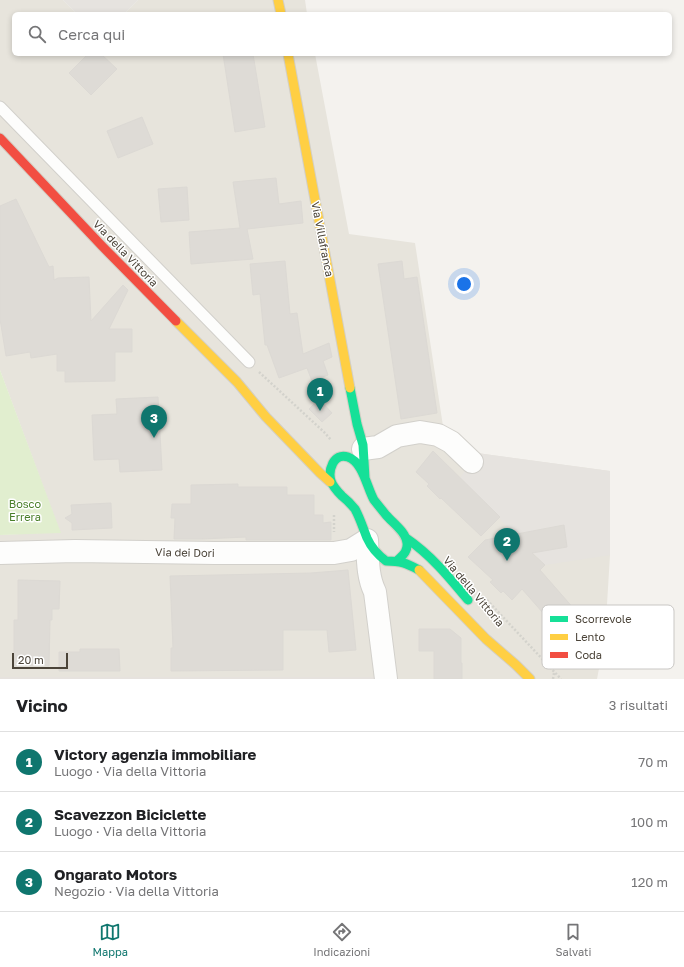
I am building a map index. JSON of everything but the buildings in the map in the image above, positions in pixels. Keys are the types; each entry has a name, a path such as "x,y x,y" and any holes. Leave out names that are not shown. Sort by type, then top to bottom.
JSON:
{"main road":[{"path":"278,0 281,12"},
{"name":"Via Villafranca","path":"288,56 357,424 363,445 355,445 339,457"},
{"name":"Via della Vittoria","path":"0,138 102,246 237,382 266,417 330,482 355,510 367,540 378,555 386,561 394,561 413,566 419,570 486,639 530,679"},
{"name":"Via della Vittoria","path":"237,382 265,404"},
{"name":"Via Villafranca","path":"357,424 355,445 365,478"},
{"name":"Via della Vittoria","path":"327,455 350,457 360,468 374,500 384,513 402,531 406,538 418,545 472,605"},
{"path":"330,482 330,468 339,457"},
{"path":"394,561 402,557 406,552 406,538"},
{"name":"Via della Vittoria","path":"494,633 516,665"}],"street":[{"path":"355,445 378,447 397,436 420,432 438,435 451,442 472,462"},
{"path":"367,540 369,576 375,592 386,679"},
{"name":"Via dei Dori","path":"0,553 75,551 334,553 351,550 367,540"},
{"path":"375,592 381,578 394,561"}],"lane":[{"path":"0,107 249,362"}],"path":[{"path":"554,679 554,672 561,679"}],"shaded area":[{"path":"0,0 63,0 75,12 12,12 12,56 315,56 349,234 415,243 443,426 477,453 610,471 610,555 607,605 542,605 542,669 599,669 597,679 394,679 394,677 0,677 0,535 60,532 0,370"},
{"path":"63,0 138,0 126,12 75,12"},
{"path":"138,0 305,0 307,12 126,12"},
{"path":"477,453 610,471 610,555 545,565 460,478"},
{"path":"0,677 394,677 394,679 0,679"}],"green space":[{"name":"Bosco Errera","path":"0,370 61,533 0,535"}],"traffic: fast":[{"path":"350,388 363,445 365,478"},
{"path":"397,561 407,549 407,543 404,535 374,500 364,476 357,464 348,457 339,457 335,460 331,468 331,481 337,491 355,509 367,538 373,548 386,561 396,561 419,570"},
{"path":"406,538 432,559 468,600"}],"traffic: slow":[{"path":"278,0 281,12"},
{"path":"288,56 350,388"},
{"path":"176,321 237,382 266,417 330,482"},
{"path":"419,570 486,639 530,679"}],"traffic: jam":[{"path":"0,138 102,246 176,321"}],"place":[{"name":"Victory agenzia immobiliare","path":"320,411"},
{"name":"Ongarato Motors","path":"154,438"},
{"name":"Scavezzon Biciclette","path":"507,561"}]}
